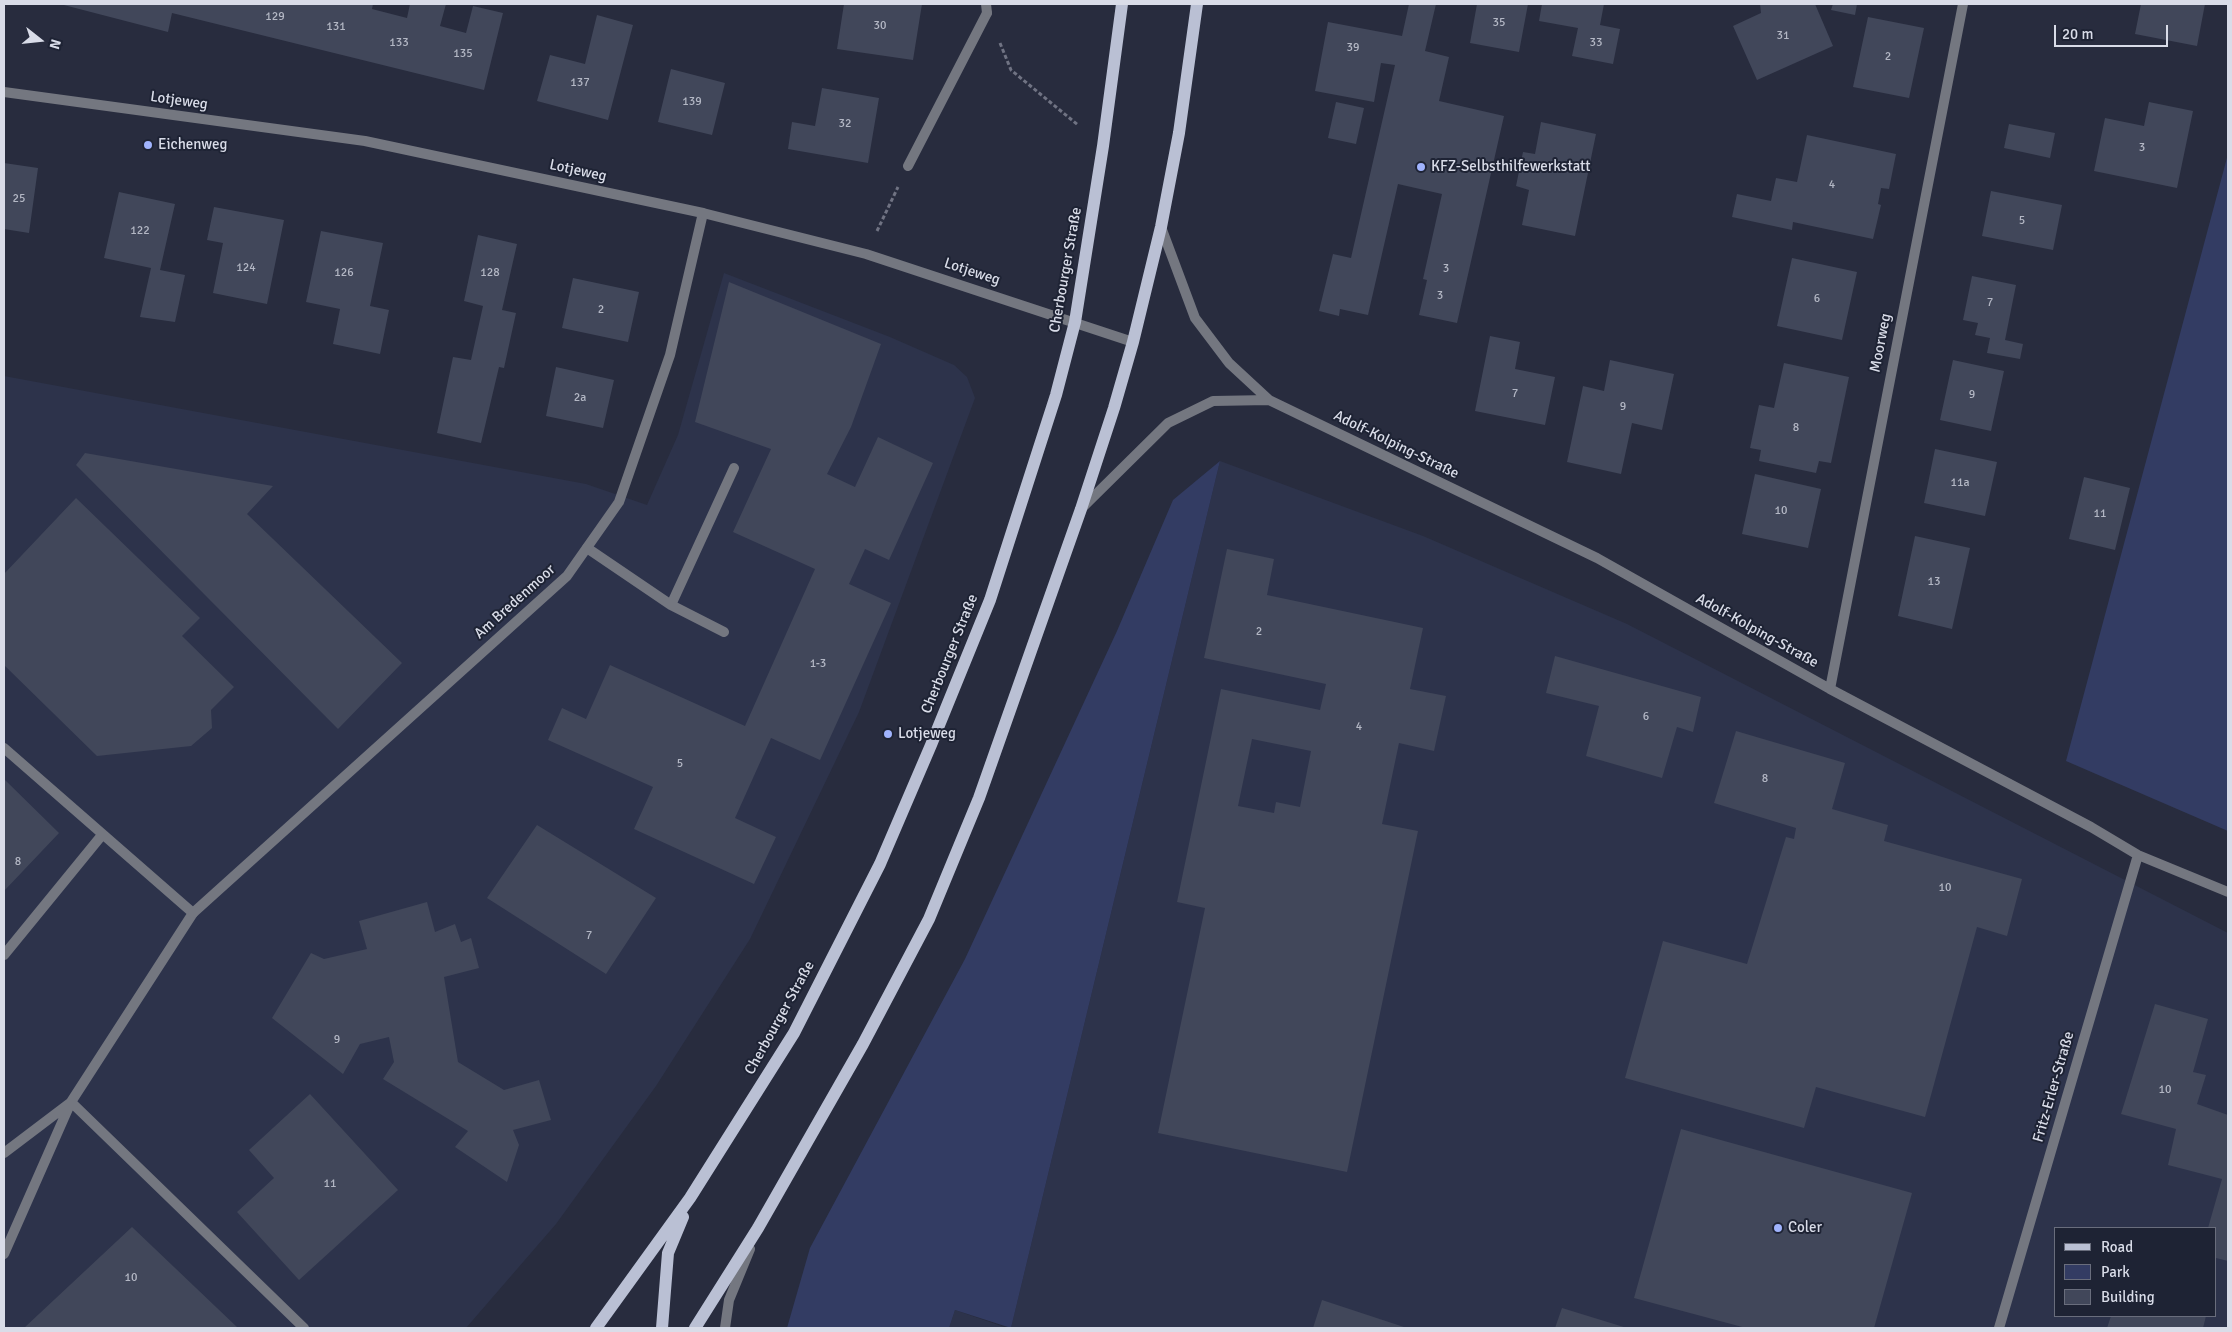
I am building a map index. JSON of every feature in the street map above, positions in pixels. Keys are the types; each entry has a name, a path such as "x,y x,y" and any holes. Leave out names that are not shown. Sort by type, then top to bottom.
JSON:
{"main road":[{"name":"Cherbourger Straße","path":"596,1328 690,1198 794,1032 880,864 990,600 1056,395 1075,322 1103,146 1122,4"},
{"path":"695,1328 758,1228 863,1044 929,919 979,798 1081,509 1133,342 1161,227 1179,133 1197,4"},
{"path":"662,1328 668,1253 690,1198"}],"street":[{"name":"Moorweg","path":"1830,688 1963,4"},
{"path":"908,166 987,8"},
{"name":"Lotjeweg","path":"4,92 365,141 703,213 866,254 1133,342"},
{"name":"Am Bredenmoor","path":"71,1102 193,913 567,576 587,548 619,502 667,364 703,213"},
{"name":"Adolf-Kolping-Straße","path":"1161,227 1195,318 1229,363 1269,400 1597,558 1830,688 2091,827 2138,855 2228,892"},
{"name":"Adolf-Kolping-Straße","path":"1081,509 1168,423 1213,401 1269,400"},
{"path":"671,606 734,468"},
{"path":"587,548 671,606 724,632"},
{"path":"4,748 193,913"},
{"path":"4,955 102,835"},
{"name":"Fritz-Erler-Straße","path":"1999,1328 2138,855"},
{"path":"4,1153 71,1102"},
{"path":"4,1254 71,1102"},
{"path":"71,1102 304,1328"},
{"path":"725,1328 729,1300 758,1228"}],"path":[{"path":"987,8 1011,70 1103,146"},
{"path":"866,254 908,166"}],"shaded area":[{"path":"724,273 890,337 954,365 967,377 975,398 859,712 750,939 656,1086 556,1224 466,1328 4,1328 4,376 586,484 647,505 678,435"},
{"path":"1220,461 1423,536 1627,624 2228,933 2228,1328 1011,1328"},
{"path":"955,1310 1007,1328 949,1328"}],"green space":[{"path":"2228,154 2228,831 2066,761"},
{"path":"1220,461 1011,1328 955,1310 949,1328 787,1328 810,1248 965,959 1117,631 1173,500"}],"building":[{"path":"60,4 373,4 372,9 407,18 410,4 446,4 440,26 466,33 473,6 503,13 484,90 172,13 168,32"},
{"path":"844,4 922,4 913,60 837,49"},
{"path":"1409,4 1436,4 1425,51 1449,57 1439,101 1504,116 1457,323 1419,315 1427,280 1423,279 1442,194 1398,184 1368,315 1340,309 1339,316 1319,311 1333,254 1351,258 1395,65 1381,63 1374,102 1315,91 1328,22 1402,36"},
{"path":"1477,4 1528,4 1519,52 1470,43"},
{"path":"1542,4 1604,4 1600,25 1620,29 1613,64 1572,56 1578,28 1539,21"},
{"path":"1760,4 1815,4 1833,46 1757,80 1733,26 1761,13"},
{"path":"1833,4 1857,4 1855,15 1831,10"},
{"path":"2141,4 2205,4 2197,46 2135,34"},
{"path":"597,15 633,25 608,120 537,101 550,55 585,64"},
{"path":"1868,17 1924,28 1909,98 1853,87"},
{"path":"671,69 725,83 712,135 658,122"},
{"path":"822,88 879,98 868,163 788,149 792,122 815,126"},
{"path":"1336,102 1364,108 1356,144 1328,138"},
{"path":"2149,102 2193,111 2177,188 2094,171 2105,118 2144,126"},
{"path":"1541,122 1596,134 1575,236 1522,225 1529,190 1516,186 1523,152 1535,154"},
{"path":"2009,124 2055,133 2050,158 2004,148"},
{"path":"1807,135 1896,154 1889,189 1881,188 1878,204 1881,205 1873,239 1793,222 1792,230 1732,217 1737,194 1771,201 1776,178 1797,182"},
{"path":"4,163 38,168 29,233 4,229"},
{"path":"1991,191 2062,205 2053,250 1982,236"},
{"path":"119,192 175,204 160,270 185,275 175,322 140,317 151,268 104,258"},
{"path":"214,207 284,220 267,304 213,293 223,243 207,240"},
{"path":"321,231 383,243 370,306 389,310 380,354 333,344 340,309 306,302"},
{"path":"478,235 517,244 502,310 516,313 504,368 499,367 481,443 437,433 453,357 471,360 483,306 464,301"},
{"path":"1792,258 1857,272 1842,340 1777,326"},
{"path":"1972,276 2016,285 2005,340 2023,344 2020,359 1987,353 1990,338 1975,335 1978,323 1963,320"},
{"path":"573,278 639,292 628,342 562,328"},
{"path":"729,282 881,344 851,427 827,474 855,487 878,437 933,463 889,560 865,549 849,584 891,603 820,760 771,738 735,818 776,837 754,884 634,829 653,787 548,740 562,708 586,719 610,665 745,726 815,569 733,532 771,449 695,422"},
{"path":"1490,336 1520,342 1515,369 1555,377 1545,425 1475,411"},
{"path":"1610,360 1674,374 1662,430 1632,423 1621,474 1567,462 1583,386 1604,391"},
{"path":"1953,360 2004,371 1991,431 1940,420"},
{"path":"1784,363 1849,377 1831,463 1819,461 1816,473 1759,461 1761,450 1750,448 1759,405 1774,408"},
{"path":"556,367 614,380 603,428 546,416"},
{"path":"1935,449 1997,462 1985,516 1924,503"},
{"path":"85,453 273,486 247,514 402,663 338,729 76,465"},
{"path":"1755,474 1821,489 1808,548 1742,534"},
{"path":"2084,477 2130,488 2115,550 2069,539"},
{"path":"76,498 200,618 182,636 234,687 211,710 212,728 191,746 97,756 4,665 4,574"},
{"path":"1915,536 1970,548 1952,629 1898,616"},
{"path":"1227,549 1274,559 1267,595 1423,628 1410,689 1446,696 1434,751 1399,743 1382,824 1418,831 1347,1172 1158,1133 1205,908 1177,902 1221,689 1320,710 1326,684 1204,658","holes":["1252,739 1311,751 1300,807 1276,802 1274,813 1238,806"]},
{"path":"1555,656 1701,697 1693,732 1677,727 1662,778 1586,756 1599,706 1546,693"},
{"path":"1736,731 1845,763 1832,809 1888,825 1884,841 2022,879 2007,936 1977,927 1925,1117 1816,1087 1804,1128 1625,1078 1663,941 1747,964 1786,837 1794,839 1796,828 1714,803"},
{"path":"4,779 59,833 4,891"},
{"path":"537,825 656,898 606,974 487,898"},
{"path":"427,902 435,932 455,924 461,942 471,938 479,968 444,977 458,1062 504,1090 539,1080 551,1120 513,1130 519,1145 507,1182 455,1147 468,1131 383,1079 394,1062 389,1037 360,1044 343,1074 272,1018 311,953 324,959 367,949 359,921"},
{"path":"2155,1004 2208,1019 2193,1072 2206,1075 2197,1104 2228,1115 2228,1261 2217,1258 2217,1227 2208,1227 2222,1179 2168,1165 2176,1129 2121,1114"},
{"path":"310,1094 398,1190 299,1280 237,1212 274,1178 249,1150"},
{"name":"Coler","path":"1681,1129 1912,1193 1874,1328 1746,1328 1634,1298"},
{"path":"132,1227 238,1328 24,1328"},
{"path":"1322,1300 1407,1328 1313,1328"},
{"path":"1562,1308 1627,1328 1555,1328"},
{"path":"2111,1317 2206,1317 2203,1328 2107,1328"}],"place":[{"name":"Eichenweg","path":"148,145"},
{"name":"KFZ-Selbsthilfewerkstatt","path":"1421,167"},
{"name":"Lotjeweg","path":"888,734"},
{"name":"Coler","path":"1778,1228"}]}
